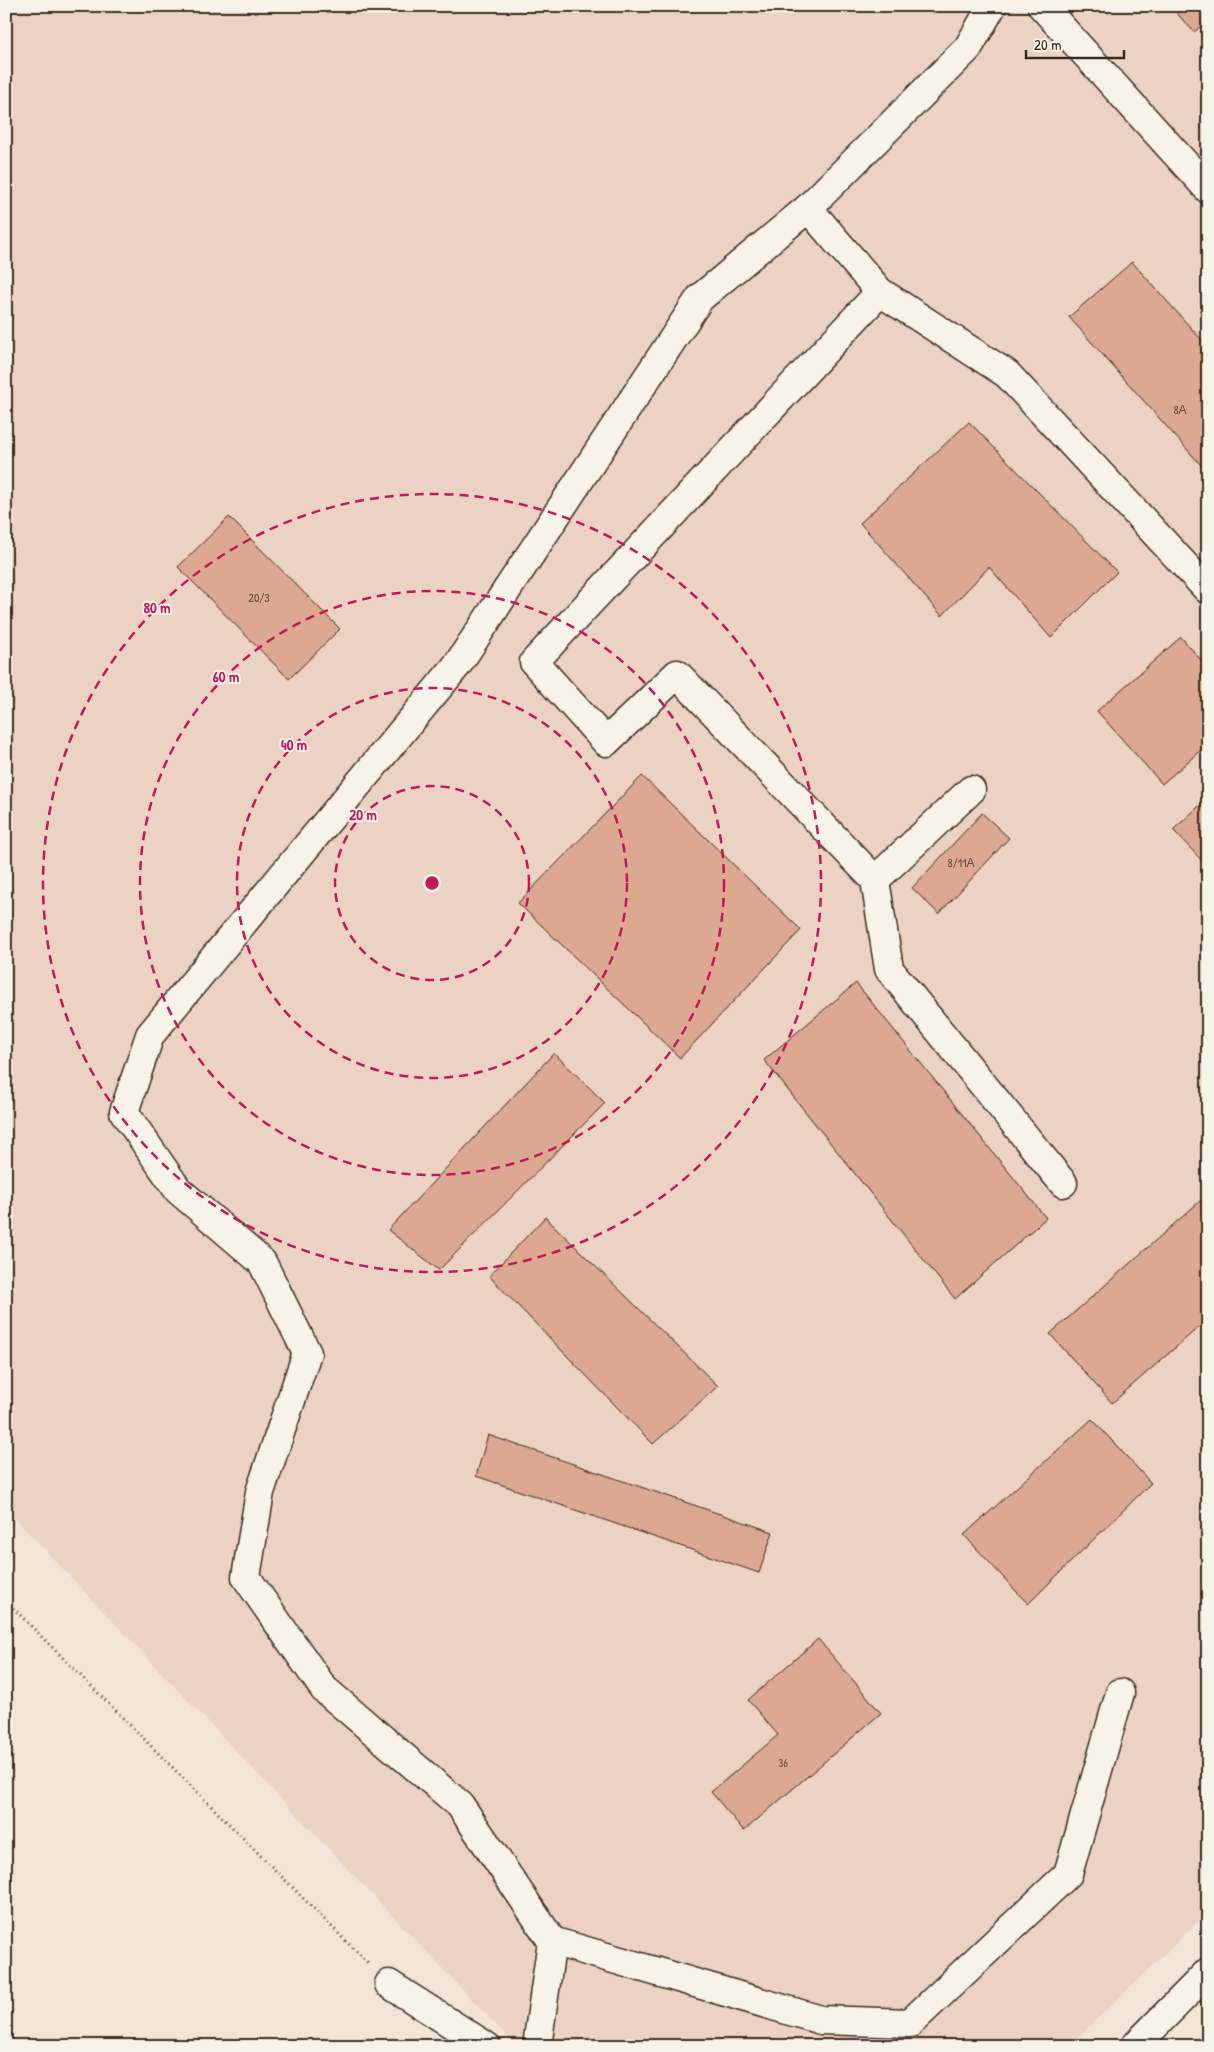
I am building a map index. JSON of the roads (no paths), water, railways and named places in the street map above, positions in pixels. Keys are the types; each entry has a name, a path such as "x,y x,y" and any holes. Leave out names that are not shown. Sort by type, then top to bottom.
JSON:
{"street":[{"path":"992,6 968,48 808,208 700,298 458,664 150,1035 124,1112 178,1190 262,1262 308,1354 260,1492 246,1577 324,1689 460,1805 552,1940 821,2020 910,2023 1068,1874 1120,1693"},
{"path":"1042,6 1208,189"},
{"path":"808,208 880,292 1007,374 1208,590"},
{"path":"880,292 534,662 606,742 677,674 876,880 889,969 1063,1183"},
{"path":"876,880 971,790"},
{"path":"537,2046 552,1940"},
{"path":"1135,2046 1208,1972"},
{"path":"389,1984 486,2046"}]}
